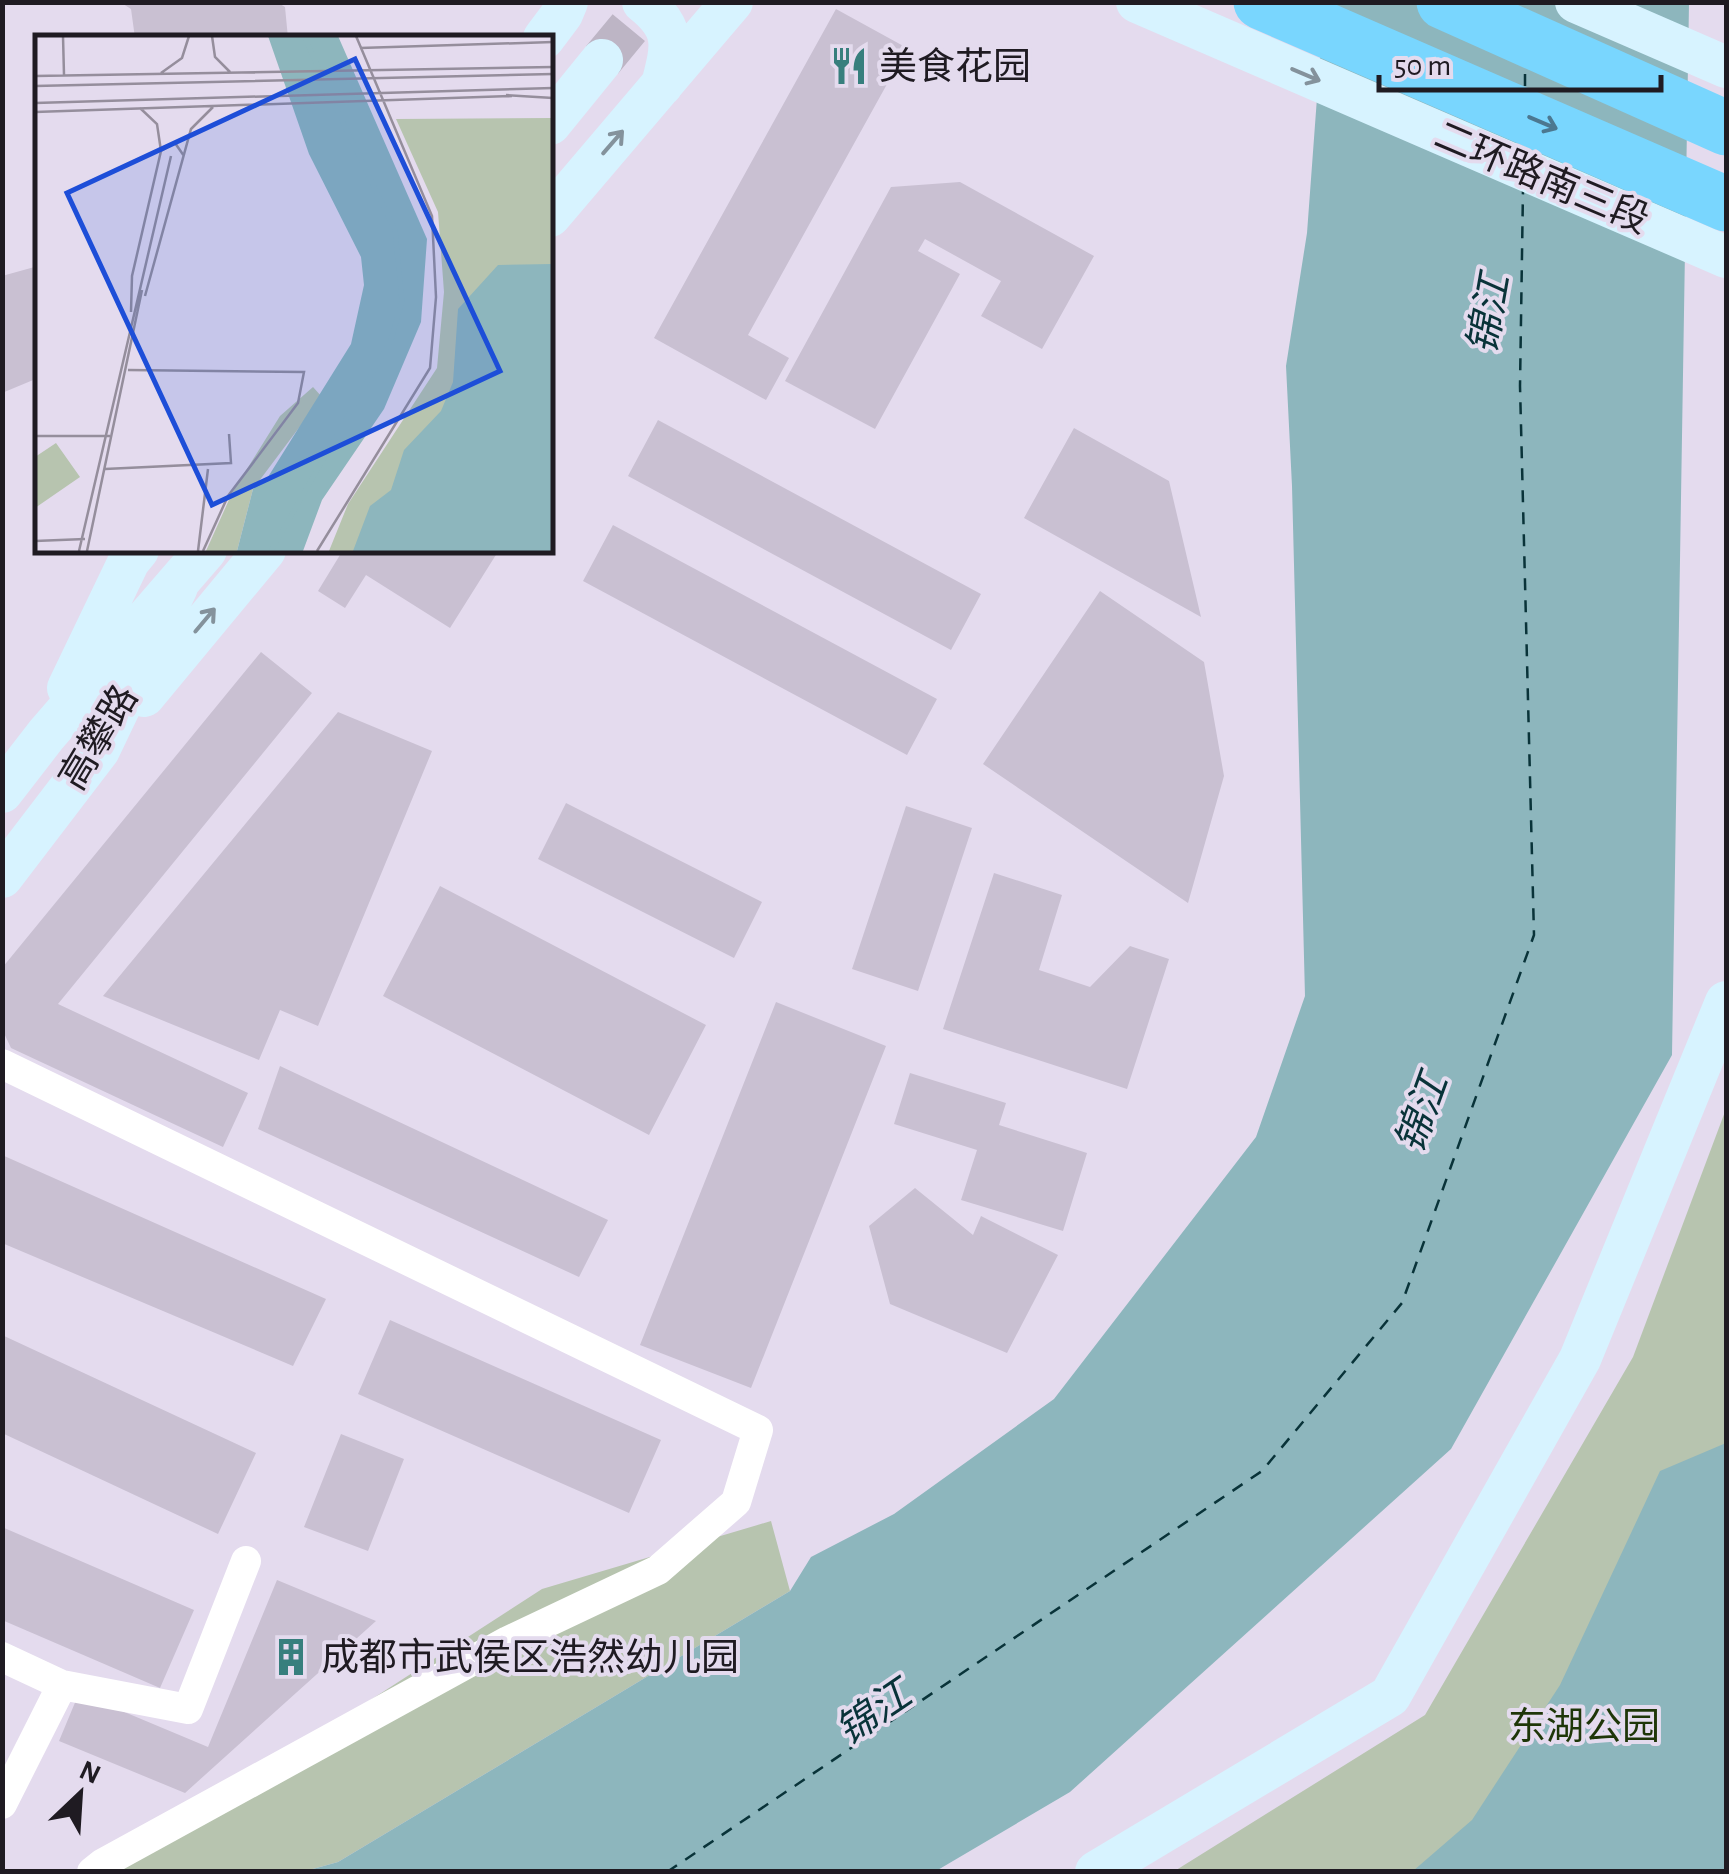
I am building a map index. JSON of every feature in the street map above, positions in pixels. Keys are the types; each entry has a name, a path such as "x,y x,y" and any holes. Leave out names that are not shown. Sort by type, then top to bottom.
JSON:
{"highway":[{"path":"1260,2 1726,204"},
{"path":"1444,2 1726,128"}],"street":[{"path":"643,2 665,23 672,46 662,85"},
{"path":"552,214 732,2"},
{"name":"二环路南三段","path":"1136,2 1726,257"},
{"path":"1576,2 1726,67"},
{"path":"552,122 602,60"},
{"path":"46,735 136,552"},
{"name":"高攀路","path":"2,792 46,735 204,552"},
{"path":"99,750 262,552"},
{"name":"高攀路","path":"2,877 99,750 177,587"},
{"path":"1096,1872 1390,1696 1580,1360 1726,1002"},
{"path":"2,1064 758,1430 736,1502 658,1570 508,1642 92,1872"},
{"path":"2,1658 62,1685 188,1708 246,1561"},
{"path":"2,1804 62,1685"}],"green space":[{"name":"东湖公园","path":"1726,1109 1726,1871 1173,1872 1425,1715 1633,1357"},
{"path":"771,1521 790,1591 338,1862 302,1872 110,1872 542,1589"}],"water":[{"name":"锦江","path":"1324,3 1689,3 1672,1055 1451,1449 1070,1792 936,1871 302,1872 338,1862 790,1591 811,1557 894,1514 1054,1399 1256,1137 1305,996 1286,366 1307,233"},
{"path":"1726,1443 1726,1871 1413,1871 1472,1820 1560,1685 1660,1471"}],"building":[{"path":"120,2 277,2 285,7 288,35 135,35 131,9"},
{"path":"836,9 907,48 748,335 789,358 766,400 654,338"},
{"path":"960,182 1094,256 1042,349 981,316 1001,281 925,239 918,251 960,274 875,429 785,381 891,187"},
{"path":"35,267 35,379 2,393 2,276"},
{"path":"658,420 981,594 951,650 628,476"},
{"path":"1074,428 1169,481 1201,617 1024,518"},
{"path":"613,525 937,699 907,755 583,581"},
{"path":"342,552 498,552 450,628 366,575 345,608 318,591"},
{"path":"1100,591 1204,662 1224,776 1188,903 983,764"},
{"path":"261,652 312,693 58,1004 248,1093 223,1147 11,1048 2,1029 2,968"},
{"path":"338,712 432,751 318,1026 280,1010 259,1060 103,996"},
{"path":"566,803 762,902 734,958 538,859"},
{"path":"906,806 972,828 918,991 852,969"},
{"path":"994,873 1062,895 1039,970 1090,987 1130,946 1169,959 1127,1089 943,1029"},
{"path":"440,886 706,1025 649,1135 383,996"},
{"path":"776,1002 886,1046 751,1388 640,1345"},
{"path":"280,1066 608,1220 579,1277 258,1129"},
{"path":"910,1073 1006,1103 999,1125 1087,1153 1063,1231 961,1200 977,1150 894,1124"},
{"path":"2,1155 326,1299 293,1366 2,1243"},
{"path":"915,1188 973,1235 981,1216 1058,1255 1007,1353 890,1304 869,1226"},
{"path":"390,1320 661,1440 629,1513 358,1394"},
{"path":"2,1335 256,1453 218,1534 2,1433"},
{"path":"341,1434 404,1459 368,1551 304,1527"},
{"path":"2,1527 194,1610 160,1688 2,1620"},
{"name":"成都市武侯区浩然幼儿园","path":"277,1580 376,1621 185,1793 59,1741 79,1693 208,1747"}],"ferry route":[{"path":"1525,69 1525,86"},
{"path":"667,1872 1262,1471 1402,1303 1534,935 1520,386 1523,189"}],"tunnel":[{"path":"602,60 650,2"}],"place":[{"name":"美食花园","path":"849,66"},
{"name":"成都市武侯区浩然幼儿园","path":"291,1657"}]}
